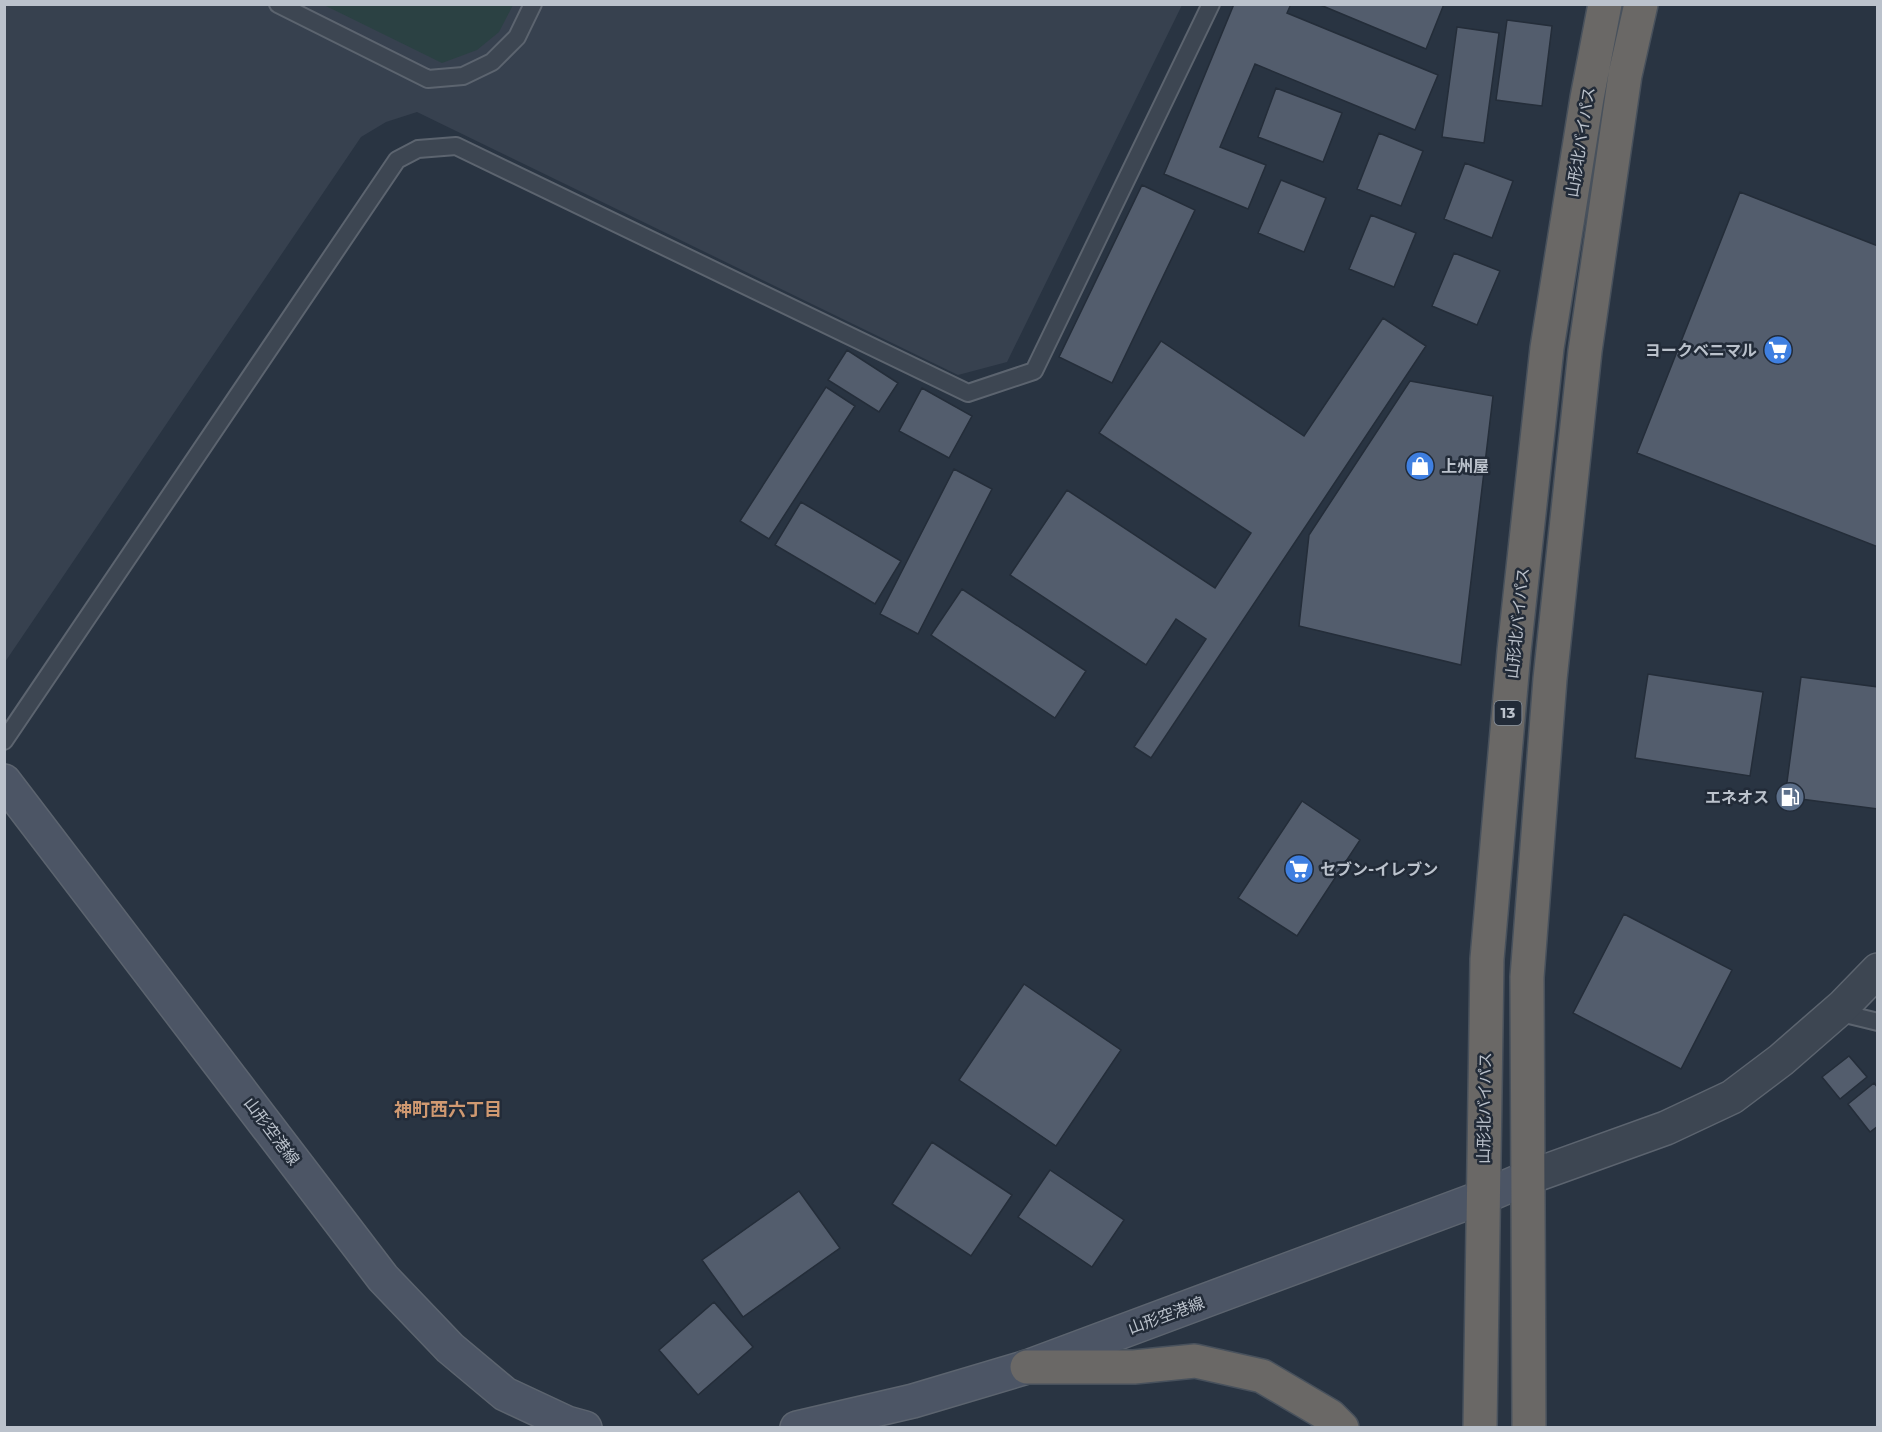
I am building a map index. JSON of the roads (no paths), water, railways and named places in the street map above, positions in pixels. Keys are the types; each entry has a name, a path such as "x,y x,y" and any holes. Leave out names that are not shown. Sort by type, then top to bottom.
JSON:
{"highway":[{"name":"山形北バイパス","path":"1480,1428 1487,959 1514,651 1547,348 1587,98 1605,4"},
{"name":"山形北バイパス","path":"1529,1428 1527,976 1550,679 1585,351 1625,75 1641,4"},
{"path":"1027,1367 1134,1367 1195,1361 1262,1377 1330,1416 1342,1428"}],"main road":[{"name":"山形空港線","path":"4,781 383,1278 450,1348 505,1394 567,1423 585,1428"},
{"name":"山形空港線","path":"797,1428 913,1401 1027,1367 1483,1197 1527,1178"}],"street":[{"path":"1527,1178 1666,1128 1732,1097 1781,1060 1837,1012 1878,970"}],"lane":[{"path":"278,4 429,79 463,76 492,62 517,37 533,4"},
{"path":"4,741 397,160 418,149 456,146 968,393 1034,371 1211,4"},
{"path":"1837,1012 1878,1022"}],"place":[{"name":"ヨークベニマル","path":"1778,350"},
{"name":"上州屋","path":"1420,466"},
{"name":"エネオス","path":"1790,797"},
{"name":"セブン-イレブン","path":"1299,869"}],"district":[{"name":"神町西六丁目","path":"448,1110"}]}
